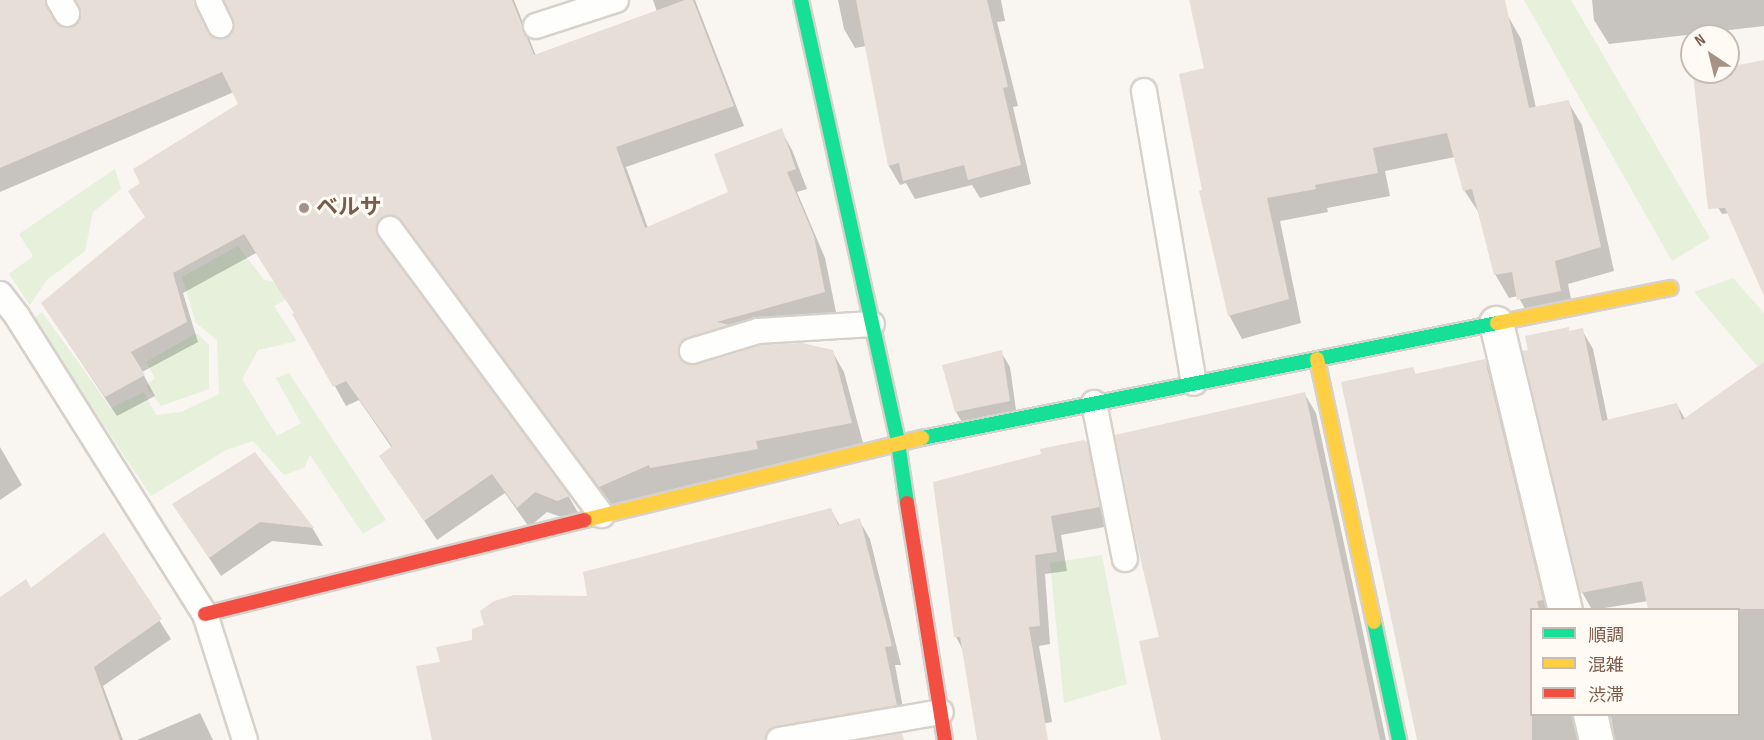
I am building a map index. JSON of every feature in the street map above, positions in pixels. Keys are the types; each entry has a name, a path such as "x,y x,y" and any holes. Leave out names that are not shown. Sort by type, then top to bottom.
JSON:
{"street":[{"path":"801,0 898,443 945,740"},
{"path":"205,614 898,443 1670,288"},
{"path":"1496,323 1564,608"},
{"path":"1317,359 1399,740"},
{"path":"1590,716 1596,740"}],"lane":[{"path":"208,0 220,25"},
{"path":"536,26 571,7 616,0"},
{"path":"1144,91 1194,383"},
{"path":"390,229 602,515"},
{"path":"0,294 17,316 205,614 245,740"},
{"path":"692,351 758,331 872,324"},
{"path":"1094,404 1125,560"},
{"path":"779,740 941,712"}],"green space":[{"path":"1524,0 1571,0 1710,238 1672,261"},
{"path":"115,169 121,189 93,212 85,251 47,280 30,305 9,274 33,256 19,234"},
{"path":"238,246 264,280 310,287 274,306 297,341 258,350 242,379 277,436 301,423 276,378 289,373 386,520 363,534 310,455 304,468 284,475 253,441 226,450 151,496 33,319 42,312 111,408 144,392 156,415 181,412 219,394 217,340 196,323 182,277"},
{"path":"1733,278 1764,313 1764,374 1694,292"},
{"path":"197,333 209,345 209,389 161,406 146,386 155,378 146,362"},
{"path":"1102,555 1127,684 1064,703 1050,563"}],"building":[{"path":"0,0 45,0 55,21 66,28 74,27 80,21 81,13 75,0 194,0 207,31 220,39 227,38 234,27 224,0 512,0 534,55 685,0 693,0 734,106 616,147 645,228 728,192 714,154 782,128 796,169 787,172 814,236 825,292 717,322 729,325 687,338 678,347 679,356 683,362 696,365 761,345 802,343 833,350 852,423 756,441 758,449 650,468 649,465 599,487 401,221 389,215 377,223 379,237 570,496 557,501 535,492 517,508 492,474 424,521 379,456 392,446 346,381 333,387 292,314 294,313 244,234 173,273 187,322 131,352 145,375 105,397 41,303 145,217 128,191 140,183 133,169 238,104 222,72 0,168"},
{"path":"856,0 987,0 1008,87 1003,88 1021,165 968,180 964,165 903,181 899,163 888,166"},
{"path":"1189,0 1505,0 1529,108 1569,100 1601,247 1555,261 1561,291 1517,300 1512,272 1494,275 1472,189 1463,191 1447,133 1373,148 1378,173 1315,185 1316,189 1267,198 1289,299 1228,316 1199,191 1202,190 1179,74 1204,68"},
{"path":"1764,60 1764,296 1725,208 1708,209 1694,84 1740,84 1740,65"},
{"path":"1569,327 1569,331 1583,328 1602,421 1677,403 1682,420 1764,362 1764,609 1648,608 1642,581 1580,593 1522,351 1528,350 1525,336"},
{"path":"1002,350 1010,401 955,412 942,365"},
{"path":"1485,359 1543,600 1537,601 1539,608 1530,608 1532,740 1417,740 1341,382 1413,367 1415,374"},
{"path":"1305,392 1380,740 1161,740 1139,641 1159,637 1136,540 1115,435"},
{"path":"1084,440 1087,442 1100,507 1051,516 1057,552 1035,555 1040,626 1029,627 1048,740 977,740 960,637 954,637 933,482 1041,454 1040,449"},
{"path":"255,452 314,528 260,522 209,558 172,504"},
{"path":"831,508 838,525 860,518 892,646 885,647 897,705 777,726 769,729 765,740 432,740 416,666 440,662 436,647 472,640 472,629 484,625 480,611 494,601 514,595 587,596 583,572"},
{"path":"104,532 162,619 94,667 120,740 0,740 0,597 26,579 31,588"},
{"path":"902,733 904,740 863,740"}],"traffic: fast":[{"path":"801,0 898,443 907,503"},
{"path":"922,438 1497,323"},
{"path":"1374,622 1399,740"}],"traffic: slow":[{"path":"1497,323 1670,288"},
{"path":"1317,359 1374,622"},
{"path":"585,520 922,438"}],"traffic: jam":[{"path":"907,503 945,740"},
{"path":"205,614 585,520"}],"place":[{"name":"ベルサ","path":"304,208"}]}
